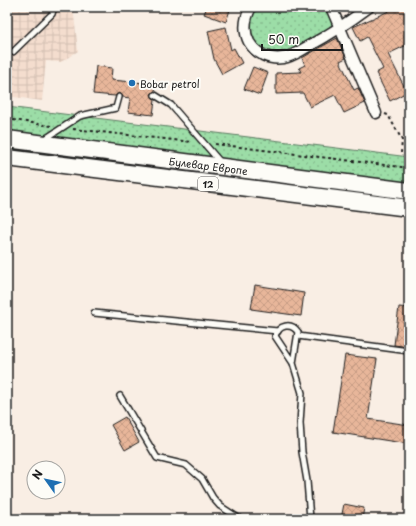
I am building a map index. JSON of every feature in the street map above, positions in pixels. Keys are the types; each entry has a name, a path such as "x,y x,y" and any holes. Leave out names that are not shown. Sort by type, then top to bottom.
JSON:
{"main road":[{"name":"Булевар Европе","path":"7,140 224,166 409,191"},
{"name":"Булевар Европе","path":"7,158 409,208"}],"street":[{"path":"251,7 245,23 248,39 257,52 272,58 288,57 340,29 369,7"},
{"path":"331,7 376,113"}],"lane":[{"path":"7,52 13,52 52,14 54,7"},
{"path":"155,95 171,105 224,166"},
{"path":"32,142 48,139 80,116 116,108 119,97"},
{"path":"94,313 278,330"},
{"path":"293,363 298,336 297,330 290,326 282,326 275,336 293,363 302,393 300,423 310,519"},
{"path":"298,336 409,351"},
{"path":"120,396 157,458 186,464 202,479 213,498 220,506 240,519"}],"path":[{"path":"376,113 388,115 402,140 401,153"}],"shaded area":[{"path":"7,7 73,7 78,51 61,62 46,61 42,101 7,96"}],"green space":[{"path":"251,7 331,7 340,29 293,55 272,58 248,39"},
{"path":"7,107 409,157 409,184 7,134"},
{"path":"7,145 409,196 409,203 7,153"}],"building":[{"path":"207,7 231,7 226,22 204,14"},
{"path":"387,7 409,7 409,26 406,27 409,33 409,44 388,54 407,92 390,101 376,73 383,69 367,37 360,41 353,27 389,11"},
{"path":"226,27 231,50 234,48 242,63 222,74 214,59 208,31"},
{"path":"337,38 346,58 340,61 354,90 358,88 365,103 344,113 335,95 310,107 303,93 276,94 276,73 301,72 299,68 305,65 302,58"},
{"path":"96,66 112,68 111,80 156,84 155,91 151,94 155,100 153,115 128,112 130,98 123,97 120,93 115,96 93,94"},
{"path":"253,67 268,73 260,95 244,89"},
{"path":"255,285 304,293 301,316 251,309"},
{"path":"399,307 409,308 409,347 394,345"},
{"path":"345,355 377,359 368,419 409,425 409,444 333,432"},
{"path":"125,417 139,442 125,450 111,425"},
{"path":"344,504 364,508 362,519 341,519"}],"place":[{"name":"Bobar petrol","path":"132,83"}]}
